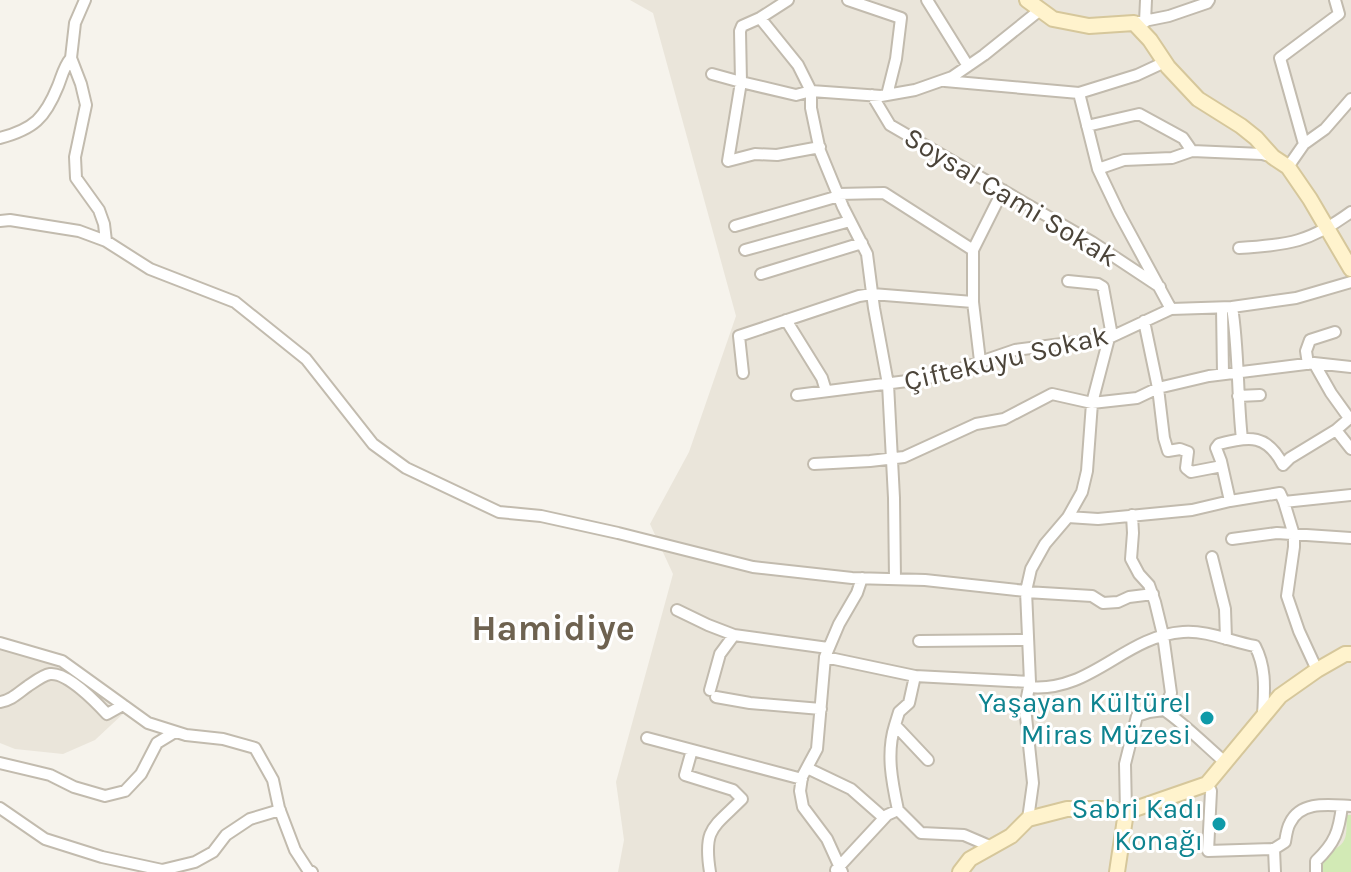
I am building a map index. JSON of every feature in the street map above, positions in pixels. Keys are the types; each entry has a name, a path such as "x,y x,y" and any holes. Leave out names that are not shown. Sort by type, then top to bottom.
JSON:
{"street":[{"path":"85,0 75,23 71,58 86,105 75,157 76,178 99,210 106,241"},
{"path":"788,0 742,26 740,31 741,82 728,161 755,154 777,155 820,147"},
{"path":"848,0 901,18 896,59 887,95"},
{"path":"927,0 968,66"},
{"path":"1027,0 1053,19 1089,26 1140,23 1187,11 1209,0"},
{"path":"1146,0 1140,23 1165,62 1198,99 1241,126 1288,167 1351,269"},
{"path":"1304,144 1280,58 1339,14 1335,0"},
{"path":"712,74 796,95 811,91 887,95 915,90 952,77 1040,10"},
{"path":"760,18 798,65 811,91 811,108 820,147 838,195 867,254 888,384 895,579"},
{"path":"0,138 16,134 43,117 71,58"},
{"path":"940,81 1079,93 1137,75 1165,62"},
{"path":"1079,93 1098,169 1171,309"},
{"name":"Soysal Cami Sokak","path":"872,95 890,125 1092,242 1161,289"},
{"path":"1288,167 1304,144 1325,129 1351,99"},
{"path":"1087,126 1139,114 1183,138 1192,151"},
{"path":"1098,169 1124,160 1172,158 1192,151 1273,157"},
{"path":"1215,160 1228,153"},
{"path":"980,361 973,302 973,250 1003,190"},
{"path":"735,226 838,195 884,193 973,250"},
{"path":"1239,248 1284,244 1311,237 1351,212"},
{"path":"0,221 79,231 106,241 150,269 235,302 306,359 373,444 406,468 499,512 541,516 753,567 1092,596 1103,603 1153,594"},
{"path":"745,250 850,221"},
{"path":"761,274 862,243"},
{"path":"1028,819 1033,783 1025,707 1030,684 1026,592 1031,569 1045,544 1068,517 1082,492 1087,471 1092,403 1110,337 1103,287 1068,281"},
{"name":"Çiftekuyu Sokak","path":"797,395 923,379 1015,350 1110,337 1171,309 1227,308 1296,298 1351,282"},
{"path":"743,373 739,336 859,296 872,294 973,302"},
{"path":"1227,308 1236,335 1242,439"},
{"path":"1223,374 1227,308"},
{"path":"786,320 822,378 826,391"},
{"path":"1144,321 1168,451 1180,449 1188,452 1186,468 1191,472 1222,466"},
{"path":"1230,501 1216,448 1219,444 1254,438 1275,449 1283,465 1350,418 1311,363 1306,351 1310,340 1335,332"},
{"path":"814,464 904,457 976,424 1004,419 1052,394 1092,403 1137,398 1158,388 1223,374 1311,363 1351,367"},
{"path":"1238,396 1260,395"},
{"path":"1336,430 1351,448"},
{"path":"1068,517 1098,519 1192,510 1230,501 1351,495"},
{"path":"1282,497 1294,535 1287,596 1317,670"},
{"path":"1132,515 1131,559 1153,594 1163,635 1171,693 1164,710"},
{"path":"1232,539 1260,534 1351,538"},
{"path":"1212,557 1225,609 1226,639"},
{"path":"862,578 827,652 817,749 802,779 800,791 803,807 827,839 839,870 884,818 898,810"},
{"path":"677,610 734,635 827,652 915,676 1030,684 1044,689 1069,683 1095,671 1143,641 1185,631 1213,635 1255,646 1264,671 1263,716"},
{"path":"734,635 720,654 713,694 750,703 821,709"},
{"path":"919,641 1028,640"},
{"path":"0,643 62,661 148,723 186,735 223,739 255,748 273,780 295,850 312,872"},
{"path":"960,872 970,859 1011,836 1028,819 1067,809 1126,812 1207,784 1280,696 1317,670 1345,654 1351,654"},
{"path":"0,702 9,701 46,675 53,674 91,697 107,714 123,705"},
{"path":"915,676 909,703 899,712 890,740 892,780 898,810 921,833 964,835 992,847"},
{"path":"1117,872 1126,812 1125,764 1137,716 1164,710 1189,727 1226,763"},
{"path":"895,725 928,760"},
{"path":"0,763 50,775 74,787 105,796 125,791 141,774 157,743 175,732"},
{"path":"647,738 802,779"},
{"path":"692,750 685,775 733,790 742,799 710,831 706,849 710,872"},
{"path":"807,768 851,789 884,818"},
{"path":"1207,784 1211,791 1208,851 1274,849 1285,842 1290,821 1307,806 1346,806 1329,849 1316,861 1316,872"},
{"path":"0,808 45,839 102,857 162,870 195,862 213,852 226,835 250,819 280,810"},
{"path":"1274,849 1275,872"},
{"path":"102,857 105,872"}],"shaded area":[{"path":"630,0 1351,0 1351,872 618,872 624,840 616,782 673,574 650,524 689,452 736,316 653,13"},
{"path":"0,647 33,653 70,672 125,712 95,740 63,754 15,749 0,743"}],"green space":[{"path":"1346,815 1351,815 1351,872 1319,872 1318,862 1344,840"}],"place":[{"name":"Yaşayan Kültürel Miras Müzesi","path":"1207,718"},
{"name":"Sabri Kadı Konağı","path":"1219,824"}],"district":[{"name":"Hamidiye","path":"553,628"}]}
